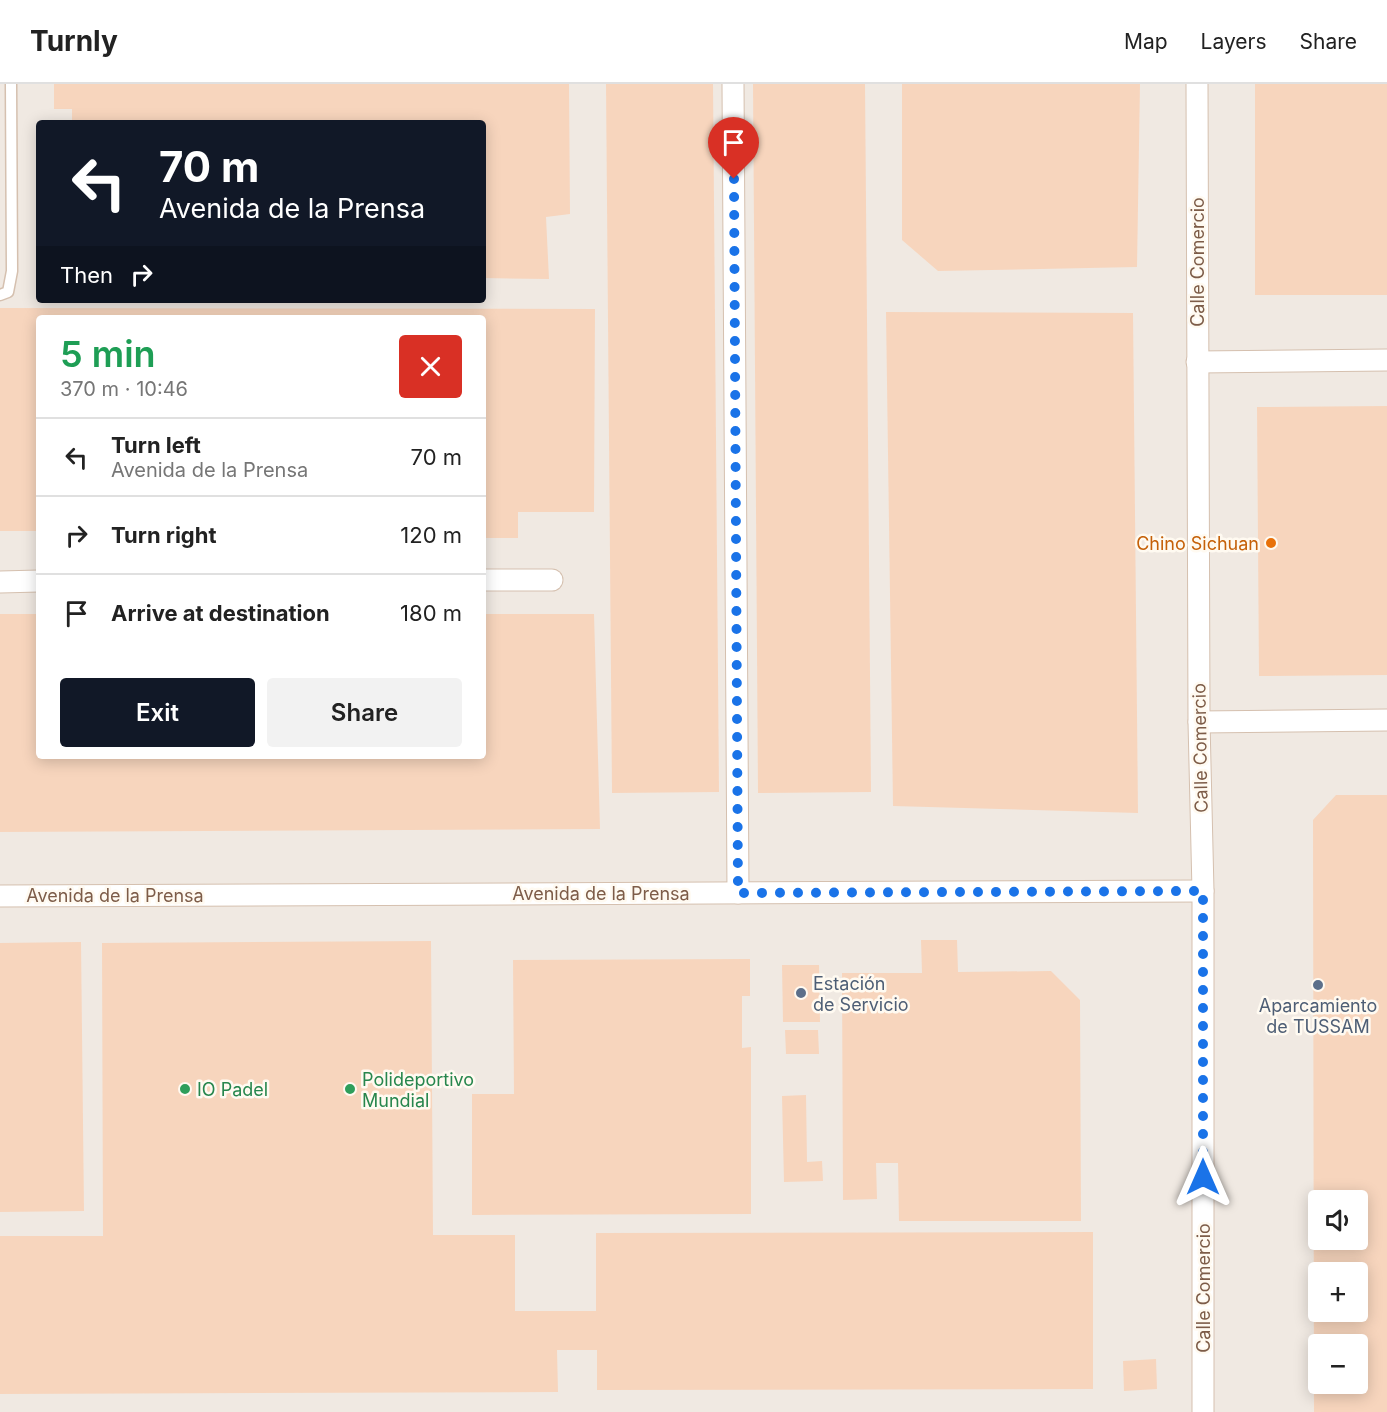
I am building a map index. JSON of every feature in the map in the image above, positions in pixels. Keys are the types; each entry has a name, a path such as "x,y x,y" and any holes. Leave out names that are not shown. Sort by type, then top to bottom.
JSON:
{"street":[{"path":"733,84 738,893"},
{"name":"Calle Comercio","path":"1197,84 1199,722 1203,891 1203,1412"},
{"path":"1197,362 1387,360"},
{"path":"486,580 552,579"},
{"path":"0,582 36,581"},
{"path":"1199,722 1387,720"},
{"name":"Avenida de la Prensa","path":"0,896 1203,891"}],"lane":[{"path":"0,295 8,292 12,271 11,84"}],"shaded area":[{"path":"0,84 1387,84 1387,1412 0,1412"}],"building":[{"path":"54,84 569,84 570,214 546,217 549,279 486,278 486,120 72,120 72,109 54,109"},
{"path":"606,84 713,84 719,792 612,793"},
{"path":"753,84 865,84 871,792 758,793"},
{"path":"902,84 1140,84 1137,267 938,271 902,240"},
{"path":"1255,84 1387,84 1387,295 1255,295"},
{"path":"0,308 595,309 594,512 518,512 518,538 486,538 486,315 36,315 36,531 0,531"},
{"path":"886,312 1133,313 1138,813 893,806"},
{"path":"1387,406 1387,675 1259,676 1257,407"},
{"path":"0,614 36,614 36,759 486,759 486,614 594,614 600,829 0,832"},
{"path":"1336,795 1387,795 1387,1412 1314,1412 1314,1394 1368,1394 1368,1334 1314,1334 1314,1322 1368,1322 1368,1262 1314,1262 1314,1250 1368,1250 1368,1190 1314,1190 1313,820"},
{"path":"921,940 957,940 958,972 1051,971 1080,1000 1081,1221 899,1221 898,1163 876,1163 877,1199 843,1200 842,973 922,973"},
{"path":"431,941 433,1235 515,1235 515,1311 596,1311 596,1233 1093,1232 1093,1389 597,1390 597,1350 557,1350 558,1392 0,1394 0,1236 103,1236 102,943"},
{"path":"81,942 84,1211 0,1212 0,943"},
{"path":"750,959 750,996 742,996 742,1048 751,1047 751,1214 472,1215 472,1094 514,1094 513,960"},
{"name":"Estación de Servicio","path":"782,965 819,965 820,1022 783,1022"},
{"path":"785,1030 818,1030 819,1054 786,1054"},
{"path":"806,1095 807,1162 822,1161 823,1181 784,1182 782,1096"},
{"path":"1156,1359 1157,1389 1124,1391 1123,1361"}],"place":[{"name":"Chino Sichuan","path":"1271,543"},
{"name":"Aparcamiento de TUSSAM","path":"1318,985"},
{"name":"Estación de Servicio","path":"801,993"},
{"name":"IO Padel","path":"185,1089"},
{"name":"Polideportivo Mundial","path":"350,1089"}],"route":[{"path":"734,179 738,893 1203,891 1203,1177"}]}
